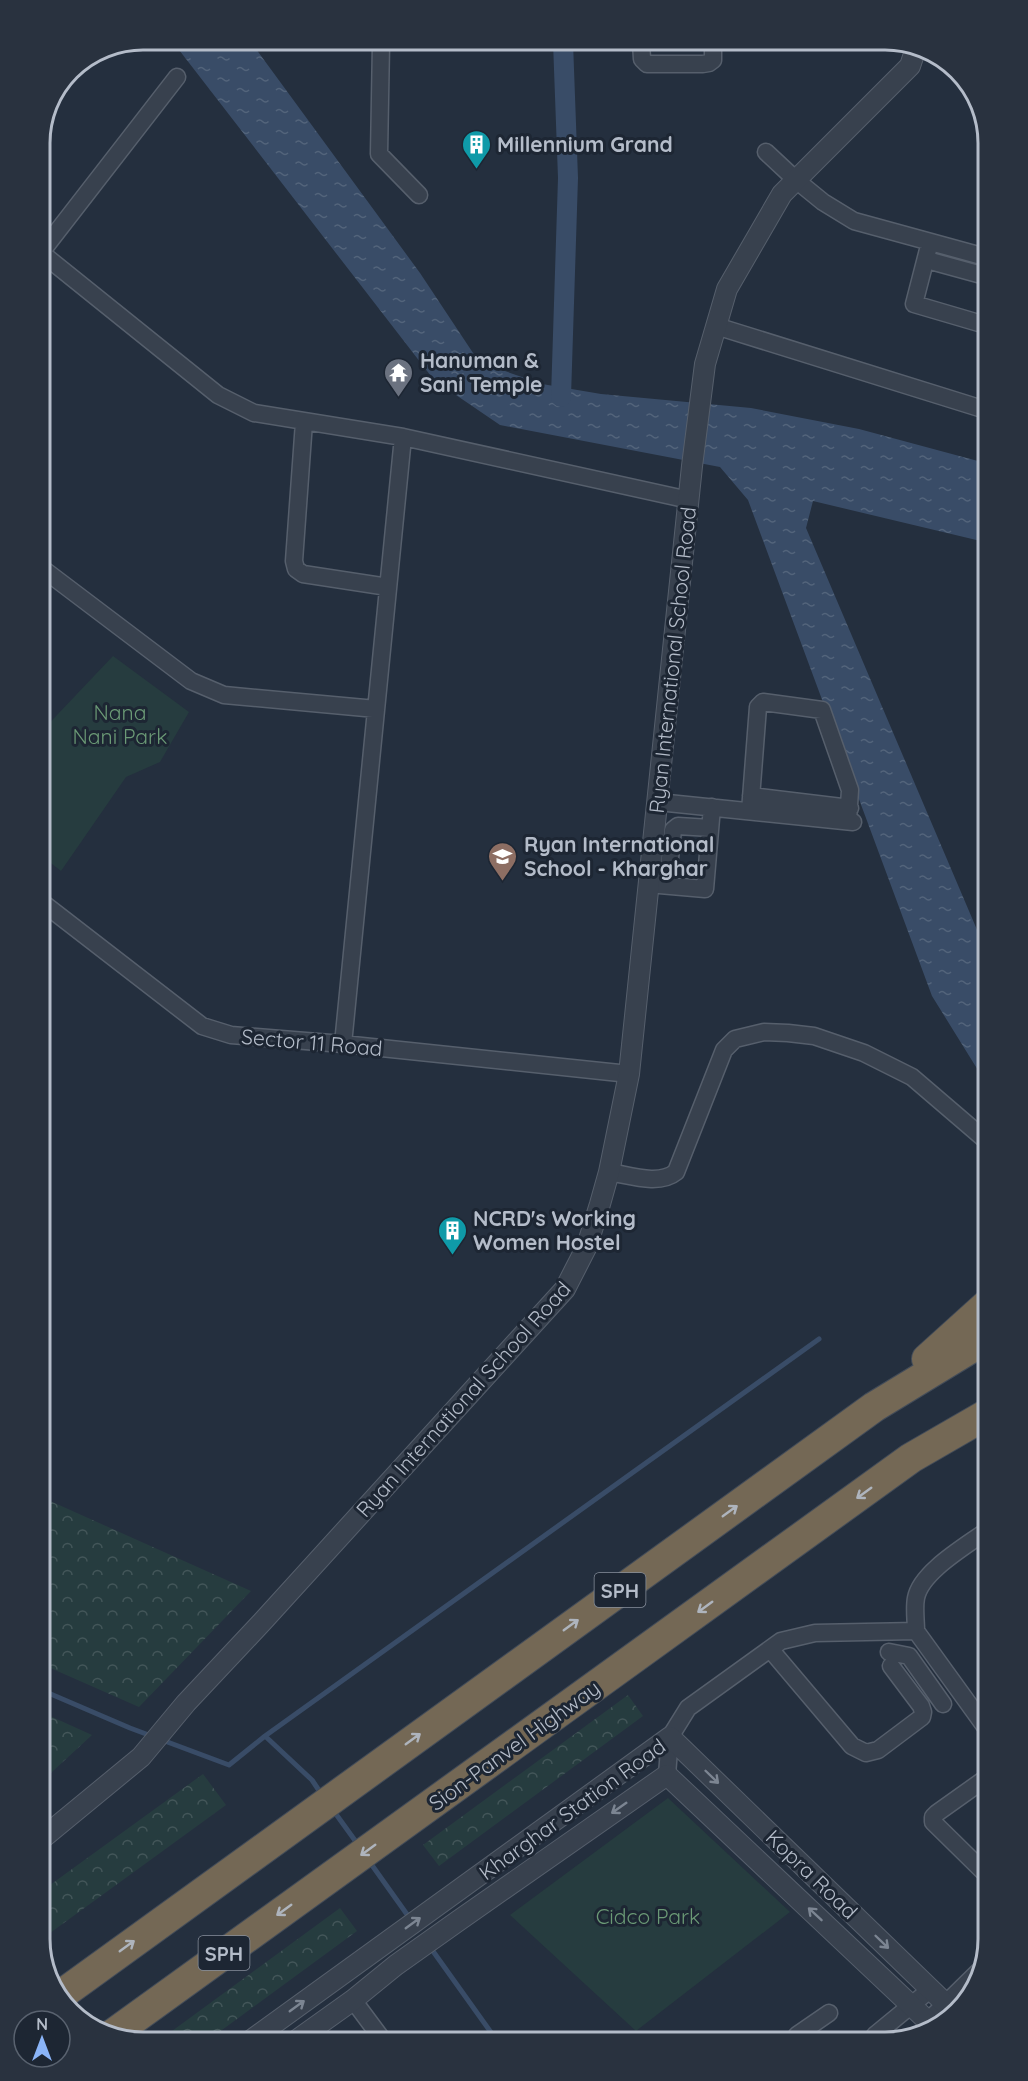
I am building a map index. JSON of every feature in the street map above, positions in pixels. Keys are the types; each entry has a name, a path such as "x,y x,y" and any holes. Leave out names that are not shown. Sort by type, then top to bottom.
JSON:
{"highway":[{"path":"874,1407 978,1313"},
{"name":"SPH","path":"66,1989 874,1407 978,1344"},
{"name":"SPH","path":"911,1458 978,1400"},
{"path":"911,1458 978,1419"},
{"name":"Sion-Panvel Highway","path":"120,2029 911,1458"}],"street":[{"path":"381,50 379,154 419,195"},
{"path":"641,50 642,59 646,64 709,63 713,60 713,50"},
{"name":"Ryan International School Road","path":"50,1832 141,1757 186,1703 565,1289 587,1245 609,1172 628,1074 658,885 657,802 692,466 705,364 727,289 782,194 910,66 913,54"},
{"path":"50,240 177,77"},
{"path":"766,152 823,202 854,221 978,255"},
{"path":"930,242 914,304 978,323"},
{"path":"927,260 978,274"},
{"path":"50,261 218,395 254,413 403,437 689,500"},
{"path":"716,326 978,408"},
{"path":"304,422 294,561 296,569 303,574 388,587"},
{"path":"343,1044 403,437"},
{"path":"50,574 190,681 224,694 376,709"},
{"path":"657,802 712,807 750,803 850,817 849,782 824,713 818,708 763,702 759,704 750,803"},
{"path":"710,828 678,826 673,830 658,885 705,889 712,807"},
{"name":"Sector 11 Road","path":"50,909 202,1026 231,1035 343,1044 628,1074"},
{"path":"609,1172 656,1179 669,1178 676,1172 724,1050 735,1039 764,1032 814,1036 864,1053 912,1077 978,1134"},
{"path":"978,1537 930,1574 922,1584 916,1598 916,1631 978,1717"},
{"path":"670,1737 688,1708 781,1641 815,1633 916,1631"},
{"path":"770,1649 852,1746 866,1753 878,1750 922,1717 921,1706 890,1659 909,1656 937,1708 960,1692"},
{"name":"Kharghar Station Road","path":"309,2031 458,1920 667,1775 670,1737"},
{"name":"Kharghar Station Road","path":"263,2031 670,1737"},
{"name":"Kopra Road","path":"670,1737 948,2006"},
{"name":"Kopra Road","path":"667,1775 928,2021"},
{"path":"978,1784 937,1813 933,1821 978,1866"},
{"path":"879,2032 931,1989"},
{"path":"353,2000 376,2031"},
{"path":"804,2032 829,2013"},
{"path":"273,2024 279,2031"}],"green space":[{"name":"Nana Nani Park","path":"113,656 189,712 160,762 126,777 61,871 50,862 50,722"},
{"path":"50,1501 251,1591 139,1707 50,1668"},
{"path":"628,1695 643,1716 439,1866 423,1845"},
{"path":"50,1716 92,1735 50,1774"},
{"path":"203,1774 226,1805 50,1933 50,1885"},
{"name":"Cidco Park","path":"668,1798 790,1912 636,2031 510,1915"},
{"path":"340,1908 357,1931 220,2031 172,2031"}],"water":[{"path":"179,50 257,50 420,273 479,362 542,384 601,394 751,408 859,429 978,461 978,540 813,501 806,528 978,932 978,1070 932,996 748,500 720,467 500,425 434,380"}],"waterway":[{"path":"561,397 568,178 563,50"},
{"path":"265,1736 819,1339"},
{"path":"50,1694 130,1728 229,1765 265,1736 312,1780 322,1795"},
{"path":"333,1810 359,1846"},
{"path":"369,1861 411,1920"},
{"path":"430,1947 490,2031"}],"place":[{"name":"Millennium Grand","path":"476,170"},
{"name":"Hanuman & Sani Temple","path":"399,398"},
{"name":"Ryan International School - Kharghar","path":"503,882"},
{"name":"NCRD's Working Women Hostel","path":"452,1256"}]}
